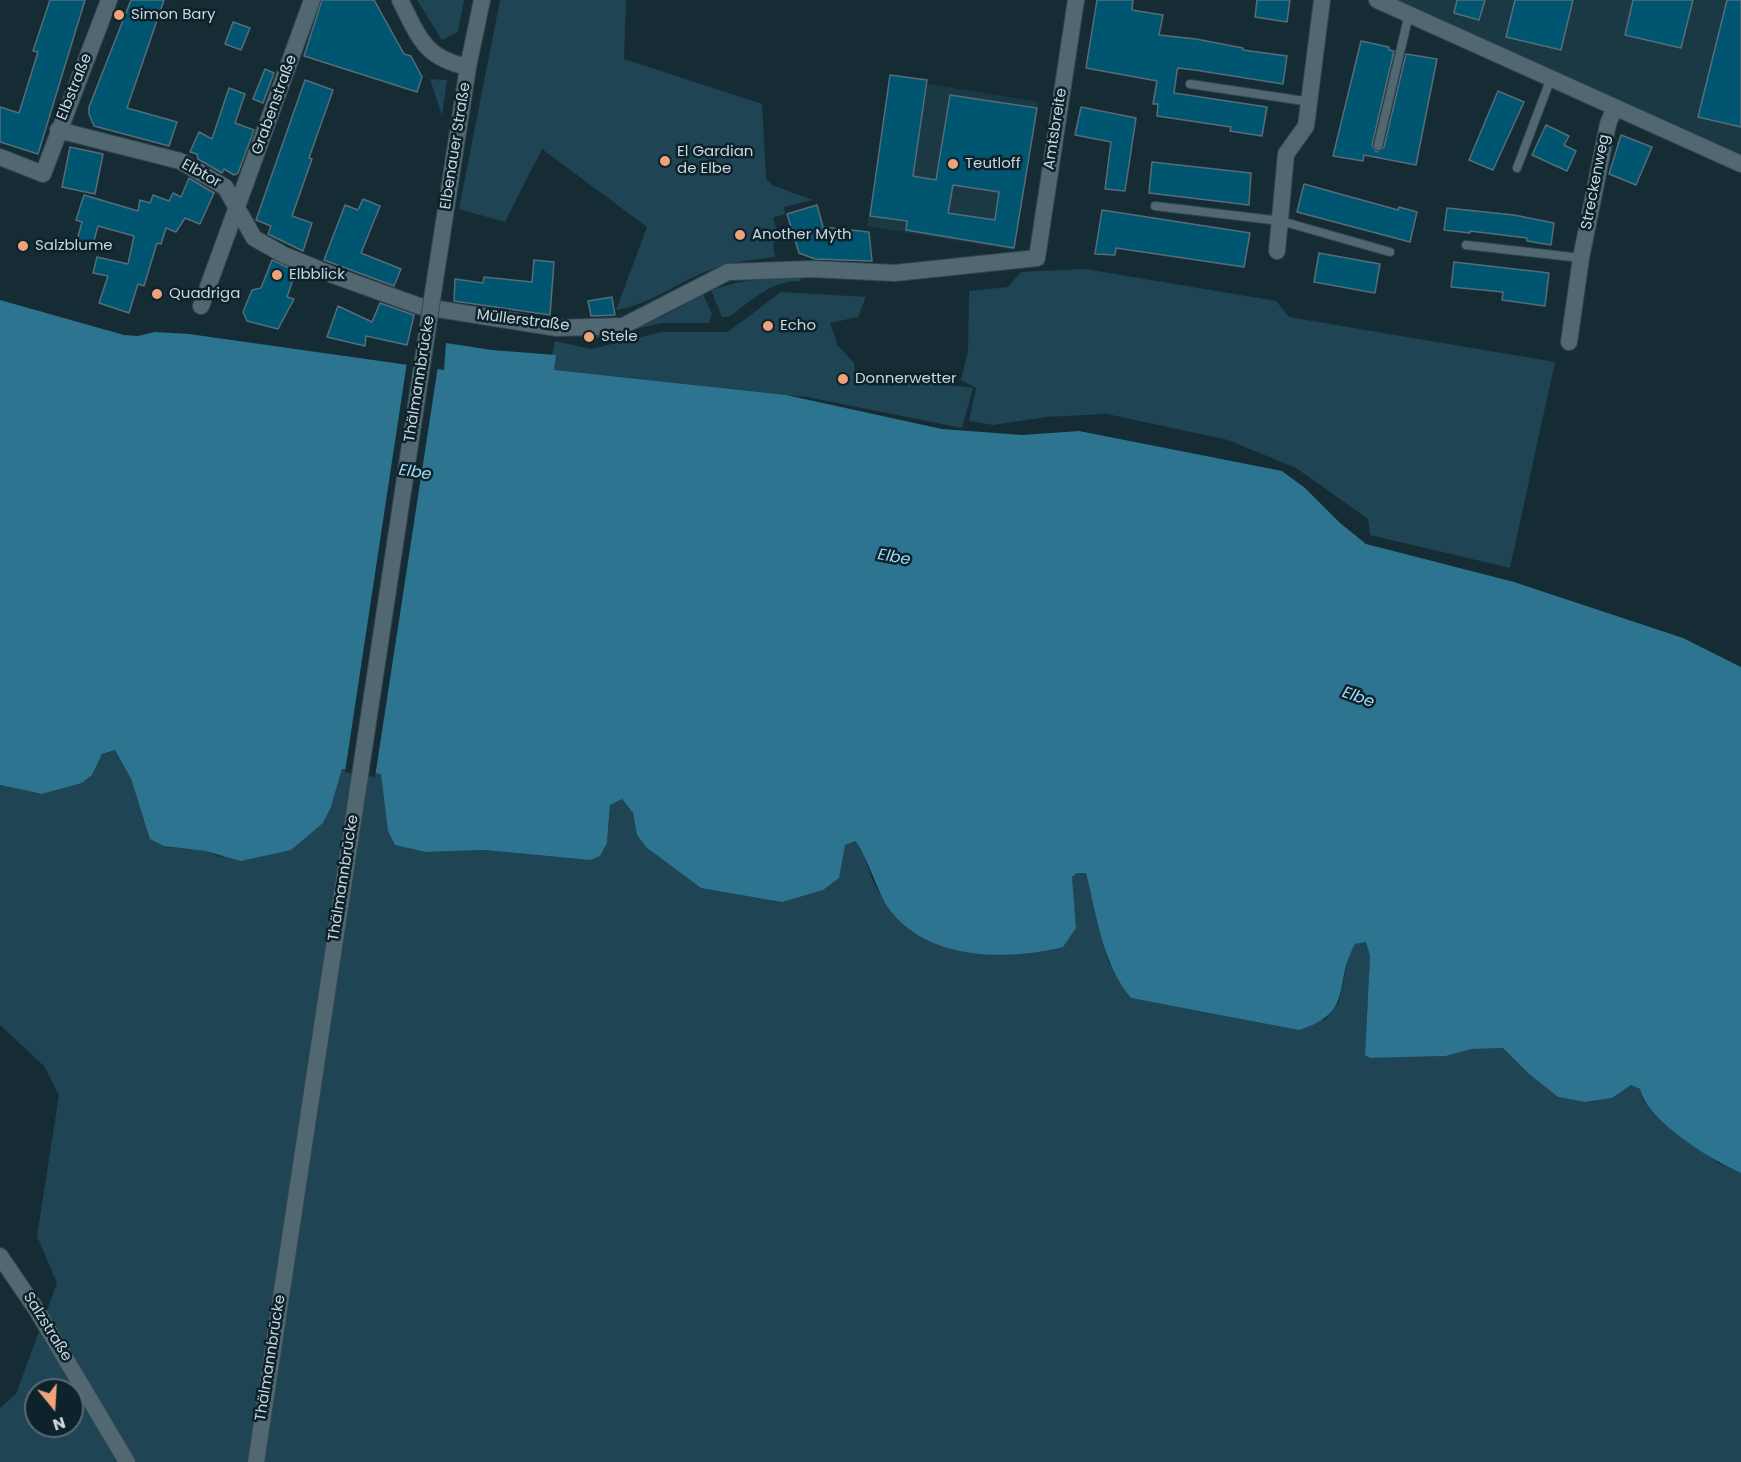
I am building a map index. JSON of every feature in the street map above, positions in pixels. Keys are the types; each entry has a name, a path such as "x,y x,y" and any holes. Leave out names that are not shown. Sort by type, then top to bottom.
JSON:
{"street":[{"name":"Elbstraße","path":"0,157 43,174 109,0"},
{"name":"Grabenstraße","path":"237,210 312,0"},
{"path":"400,0 423,45 448,63 468,68"},
{"name":"Elbenauer Straße","path":"433,293 468,68 482,0"},
{"name":"Amtsbreite","path":"1036,258 1076,0"},
{"path":"1277,251 1286,154 1306,126 1311,102 1322,0"},
{"path":"1377,0 1741,164"},
{"name":"Streckenweg","path":"1569,342 1581,258 1608,124 1615,107"},
{"name":"Elbtor","path":"58,130 180,161 225,187 237,210"},
{"name":"Müllerstraße","path":"237,210 254,238 284,255 333,275 419,306 557,328 623,326 728,272 812,269 895,273 1036,258"},
{"path":"201,306 237,210"},
{"name":"Thälmannbrücke","path":"256,1462 433,293"},
{"name":"Salzstraße","path":"0,1256 36,1309 127,1462"}],"lane":[{"path":"1378,146 1409,14"},
{"path":"1517,168 1551,78"},
{"path":"1190,84 1311,102"},
{"path":"1155,206 1281,221 1390,252"},
{"path":"1466,245 1581,258"}],"shaded area":[{"path":"417,0 464,0 458,32 442,40"},
{"path":"500,0 626,0 624,59 762,104 766,178 772,185 813,200 784,207 785,214 773,218 780,239 773,243 775,257 722,266 702,273 642,303 616,310 647,227 542,149 505,222 459,209"},
{"path":"1394,0 1741,0 1741,160"},
{"name":"Teutloff","path":"892,78 1039,102 1014,250 867,226"},
{"path":"430,79 447,80 442,116"},
{"path":"1085,269 1276,301 1289,317 1555,362 1510,568 1370,535 1368,519 1296,468 1228,440 1107,414 1046,417 993,425 969,421 976,388 961,380 968,351 969,291 1008,287 1021,272"},
{"path":"779,276 800,276 801,281 780,284 771,288 730,316 722,317 711,290 735,283"},
{"path":"781,292 866,297 858,317 830,323 838,346 854,363 855,373 973,388 962,428 807,397 548,374 555,341 591,349 662,332 728,332"},
{"path":"703,294 712,314 709,323 661,323 592,339 562,333 644,324 664,316"},
{"path":"115,750 131,779 137,798 164,846 205,851 221,857 309,834 323,823 331,807 342,769 381,774 426,852 484,850 590,860 607,843 610,805 622,799 633,813 637,835 647,848 701,888 855,841 862,850 874,883 882,896 911,931 1076,928 1071,877 1077,873 1086,873 1108,961 1131,998 1242,1018 1325,1020 1339,1002 1349,954 1355,944 1366,942 1370,956 1365,1055 1370,1058 1446,1056 1472,1049 1503,1048 1529,1074 1558,1097 1585,1102 1611,1098 1631,1085 1640,1089 1643,1100 1718,1163 1741,1173 1741,1462 0,1462 0,1408 16,1394 57,1283 37,1236 59,1095 44,1066 0,1025 0,785 42,794 82,783 92,775 102,754"}],"water":[{"name":"Elbe","path":"0,300 124,335 138,336 155,332 189,334 444,370 446,343 492,350 556,355 554,370 786,395 942,429 1022,435 1079,431 1282,471 1305,488 1340,523 1366,544 1514,582 1683,638 1741,667 1741,1173 1698,1149 1668,1127 1645,1102 1640,1089 1631,1085 1612,1098 1585,1102 1558,1097 1529,1074 1503,1048 1472,1049 1446,1056 1370,1058 1365,1055 1370,956 1366,942 1355,944 1348,959 1336,1006 1329,1015 1317,1023 1299,1030 1131,998 1113,970 1107,954 1086,873 1077,873 1072,877 1076,928 1063,947 1041,952 992,955 944,947 922,938 903,924 887,906 859,845 855,841 845,845 839,878 823,890 782,902 701,888 647,848 637,835 633,813 622,799 610,805 607,843 600,856 590,860 484,850 426,852 395,845 388,831 381,774 342,769 331,807 323,823 291,850 241,861 205,851 164,846 150,839 131,779 115,750 102,754 92,775 82,783 42,794 0,785"}],"pier":[{"path":"407,362 438,366 375,777 345,772"}],"building":[{"path":"50,0 85,0 38,154 0,142 0,107 19,113 38,52 33,51"},
{"path":"131,0 164,0 127,108 177,122 169,146 94,126 89,114 89,107"},
{"path":"322,0 374,0 404,54 411,56 422,77 417,92 304,56"},
{"path":"1097,0 1133,0 1132,10 1163,15 1159,35 1196,39 1243,48 1243,50 1287,56 1283,84 1195,70 1178,68 1177,71 1174,93 1267,107 1262,136 1230,131 1231,127 1157,116 1158,104 1153,104 1157,81 1086,68"},
{"path":"1257,0 1290,0 1287,22 1255,17"},
{"path":"1457,0 1485,0 1479,20 1454,13"},
{"path":"1515,0 1573,0 1561,50 1506,37"},
{"path":"1633,0 1693,0 1681,48 1625,35"},
{"path":"1727,0 1741,0 1741,127 1698,117"},
{"path":"233,22 250,28 241,50 225,44"},
{"path":"1361,41 1389,47 1389,50 1394,51 1372,145 1376,152 1384,147 1406,54 1437,59 1416,165 1364,155 1363,161 1333,156"},
{"path":"265,69 274,73 263,103 253,99"},
{"name":"Teutloff","path":"890,75 927,80 913,176 936,180 950,95 1037,108 1014,248 906,230 907,221 870,216","holes":["953,185 999,192 995,220 948,213"]},
{"path":"305,80 333,90 292,216 312,223 303,251 268,234 271,226 256,220"},
{"path":"229,88 245,94 235,123 254,130 238,173 234,175 224,169 222,173 198,159 197,154 190,152 199,132 212,139"},
{"path":"1498,91 1524,102 1493,170 1469,160"},
{"path":"1081,107 1136,118 1125,191 1105,189 1111,142 1075,135"},
{"path":"1546,125 1569,136 1564,145 1576,151 1567,171 1532,155"},
{"path":"1621,135 1652,147 1636,185 1609,174"},
{"path":"70,147 103,154 95,194 62,187"},
{"path":"1152,162 1251,173 1249,205 1149,193"},
{"path":"189,178 214,193 200,224 185,218 176,232 166,228 161,244 157,243 144,286 138,284 129,313 99,303 108,276 93,273 97,257 128,264 134,236 98,226 92,248 76,244 82,222 76,220 84,195 138,211 140,200 150,203 153,195 169,201 173,193 181,197"},
{"path":"1304,184 1398,210 1399,207 1417,212 1410,242 1297,212"},
{"path":"363,199 380,206 361,253 401,269 394,286 324,260 345,205 358,210"},
{"path":"817,205 823,227 869,232 872,261 815,259 799,253 787,214"},
{"path":"1447,208 1514,215 1554,223 1551,245 1527,241 1527,238 1444,230"},
{"path":"1102,210 1250,233 1244,267 1116,248 1115,255 1095,254"},
{"path":"1319,253 1380,264 1375,293 1314,282"},
{"path":"272,260 296,271 287,297 294,299 278,329 247,321 243,312 252,290 261,288"},
{"path":"534,260 554,262 550,315 454,301 455,279 483,283 484,277 532,282"},
{"path":"1454,262 1549,273 1545,306 1502,300 1503,292 1451,287"},
{"path":"612,297 615,315 591,316 588,301"},
{"path":"380,303 414,315 407,345 366,336 365,346 327,337 338,306 372,322"}],"place":[{"name":"Simon Bary","path":"119,15"},
{"name":"El Gardian de Elbe","path":"665,161"},
{"name":"Teutloff","path":"953,164"},
{"name":"Another Myth","path":"740,235"},
{"name":"Salzblume","path":"23,246"},
{"name":"Elbblick","path":"277,275"},
{"name":"Quadriga","path":"157,294"},
{"name":"Echo","path":"768,326"},
{"name":"Stele","path":"589,337"},
{"name":"Donnerwetter","path":"843,379"}]}
